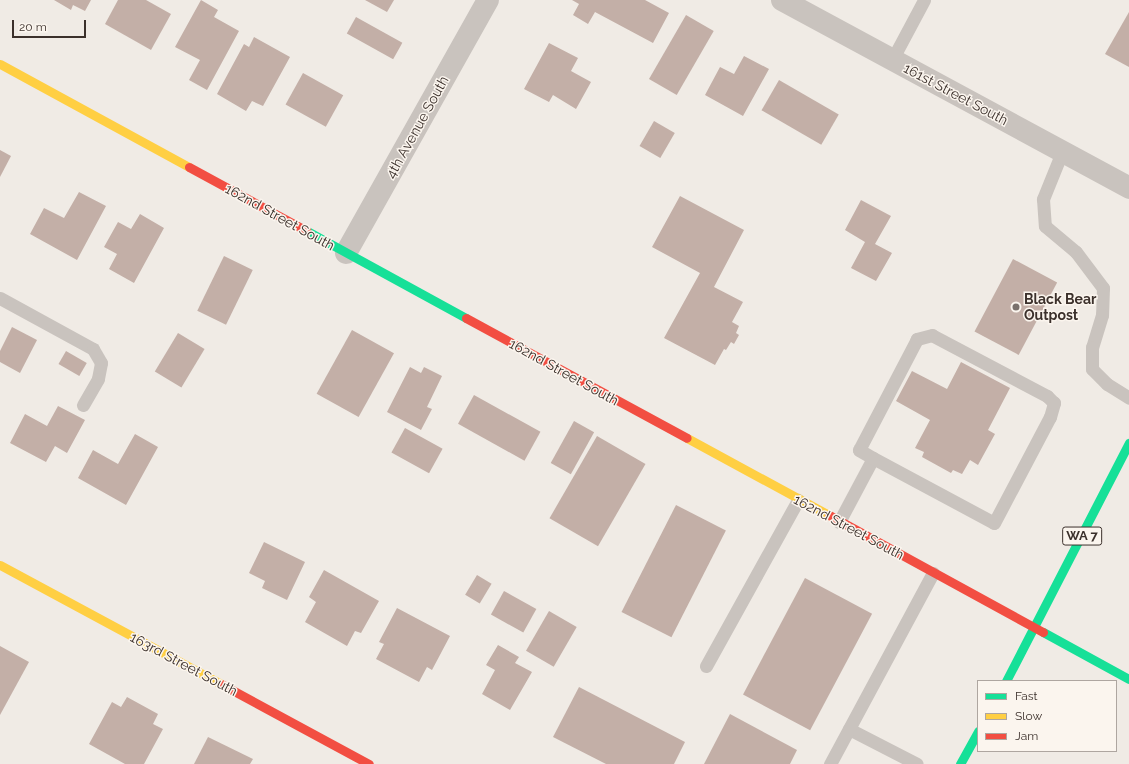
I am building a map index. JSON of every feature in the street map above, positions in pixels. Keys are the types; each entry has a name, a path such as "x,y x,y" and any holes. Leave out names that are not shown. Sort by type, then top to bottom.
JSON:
{"street":[{"name":"4th Avenue South","path":"346,253 488,0"},
{"name":"161st Street South","path":"782,0 1129,188"},
{"name":"162nd Street South","path":"0,64 1129,679"},
{"name":"WA 7","path":"1007,680 1128,446"},
{"name":"163rd Street South","path":"0,565 369,764"},
{"path":"960,764 977,734"}],"lane":[{"path":"892,60 924,0"},
{"path":"1062,152 1043,199 1045,226 1076,252 1103,288 1102,315 1092,347 1092,369 1107,384 1129,398"},
{"path":"0,298 93,349 101,363 98,379 82,405"},
{"path":"932,335 1047,396 1054,402 1050,418 994,523 873,458 859,450 917,339 932,335"},
{"path":"839,522 873,458"},
{"path":"706,666 798,500"},
{"path":"830,764 933,573"},
{"path":"849,729 917,764"}],"building":[{"path":"54,0 91,0 85,11 73,5 71,10"},
{"path":"118,0 146,0 171,14 151,50 105,24"},
{"path":"201,0 218,10 214,17 239,31 207,90 189,80 200,60 175,47"},
{"path":"365,0 394,0 387,12"},
{"path":"572,0 645,0 669,13 653,43 595,12 588,24 573,15 579,4"},
{"path":"1129,12 1129,67 1105,54"},
{"path":"686,15 714,31 677,95 649,79"},
{"path":"356,17 402,43 393,59 347,34"},
{"path":"254,37 290,57 263,106 252,101 246,111 217,94 244,44 249,47"},
{"path":"549,43 578,58 571,71 591,82 576,109 553,95 549,102 524,89"},
{"path":"744,56 769,69 743,116 705,95 720,67 734,74"},
{"path":"303,73 343,95 326,127 286,104"},
{"path":"779,80 839,114 821,145 762,110"},
{"path":"654,121 675,133 660,158 640,146"},
{"path":"0,150 11,156 0,177"},
{"path":"79,192 106,206 77,260 30,234 44,208 64,218"},
{"path":"680,196 744,230 714,287 743,302 732,322 739,326 736,333 739,335 734,344 731,342 726,350 724,349 715,365 664,338 700,273 652,247"},
{"path":"861,200 891,216 875,244 892,253 876,281 851,268 865,242 845,230"},
{"path":"140,214 164,228 134,283 109,269 117,254 104,247 118,222 131,229"},
{"path":"224,256 253,270 226,325 197,311"},
{"name":"Black Bear Outpost","path":"1013,259 1057,282 1019,355 975,331"},
{"path":"12,327 37,340 20,373 0,362 0,351"},
{"path":"352,330 394,353 359,417 317,394"},
{"path":"178,333 205,349 181,388 155,372"},
{"path":"66,351 87,363 79,376 58,364"},
{"path":"961,362 1010,388 988,430 995,434 978,465 970,460 962,474 953,470 951,473 922,457 924,452 915,448 930,420 896,401 912,371 947,389"},
{"path":"410,367 421,373 424,367 442,376 427,407 432,409 421,430 387,412"},
{"path":"474,395 540,432 524,461 458,424"},
{"path":"58,406 85,420 67,453 55,446 46,462 10,443 25,414 47,426"},
{"path":"574,421 594,432 571,474 551,463"},
{"path":"405,428 443,449 429,473 391,452"},
{"path":"135,434 158,447 126,505 78,478 93,450 118,464"},
{"path":"597,436 645,464 598,546 550,518"},
{"path":"676,505 726,530 671,637 622,612"},
{"path":"264,542 305,562 287,600 262,588 265,581 249,573"},
{"path":"324,570 379,601 361,633 355,631 347,646 305,622 316,602 309,597"},
{"path":"477,575 492,584 480,603 465,595"},
{"path":"805,578 872,614 810,730 743,695"},
{"path":"504,591 536,609 523,633 491,615"},
{"path":"397,608 450,636 432,670 427,667 419,682 376,659 384,644 379,642"},
{"path":"549,611 577,627 554,667 526,651"},
{"path":"498,645 519,657 515,663 532,672 510,710 482,694 495,670 486,665"},
{"path":"0,646 29,662 0,715"},
{"path":"579,687 685,742 674,764 606,764 553,737"},
{"path":"127,697 158,714 153,724 163,729 144,764 125,764 89,744 112,702 121,707"},
{"path":"730,714 797,750 790,764 704,764"},
{"path":"208,737 253,759 250,764 194,764"}],"traffic: fast":[{"path":"307,231 466,318"},
{"path":"1007,680 1129,443"},
{"path":"1043,632 1129,679"},
{"path":"960,764 977,733"}],"traffic: slow":[{"path":"0,64 189,167"},
{"path":"687,438 829,515"},
{"path":"0,565 221,684"}],"traffic: jam":[{"path":"189,167 307,231"},
{"path":"466,318 687,438"},
{"path":"829,515 1043,632"},
{"path":"221,684 369,764"}],"place":[{"name":"Black Bear Outpost","path":"1016,307"}]}
